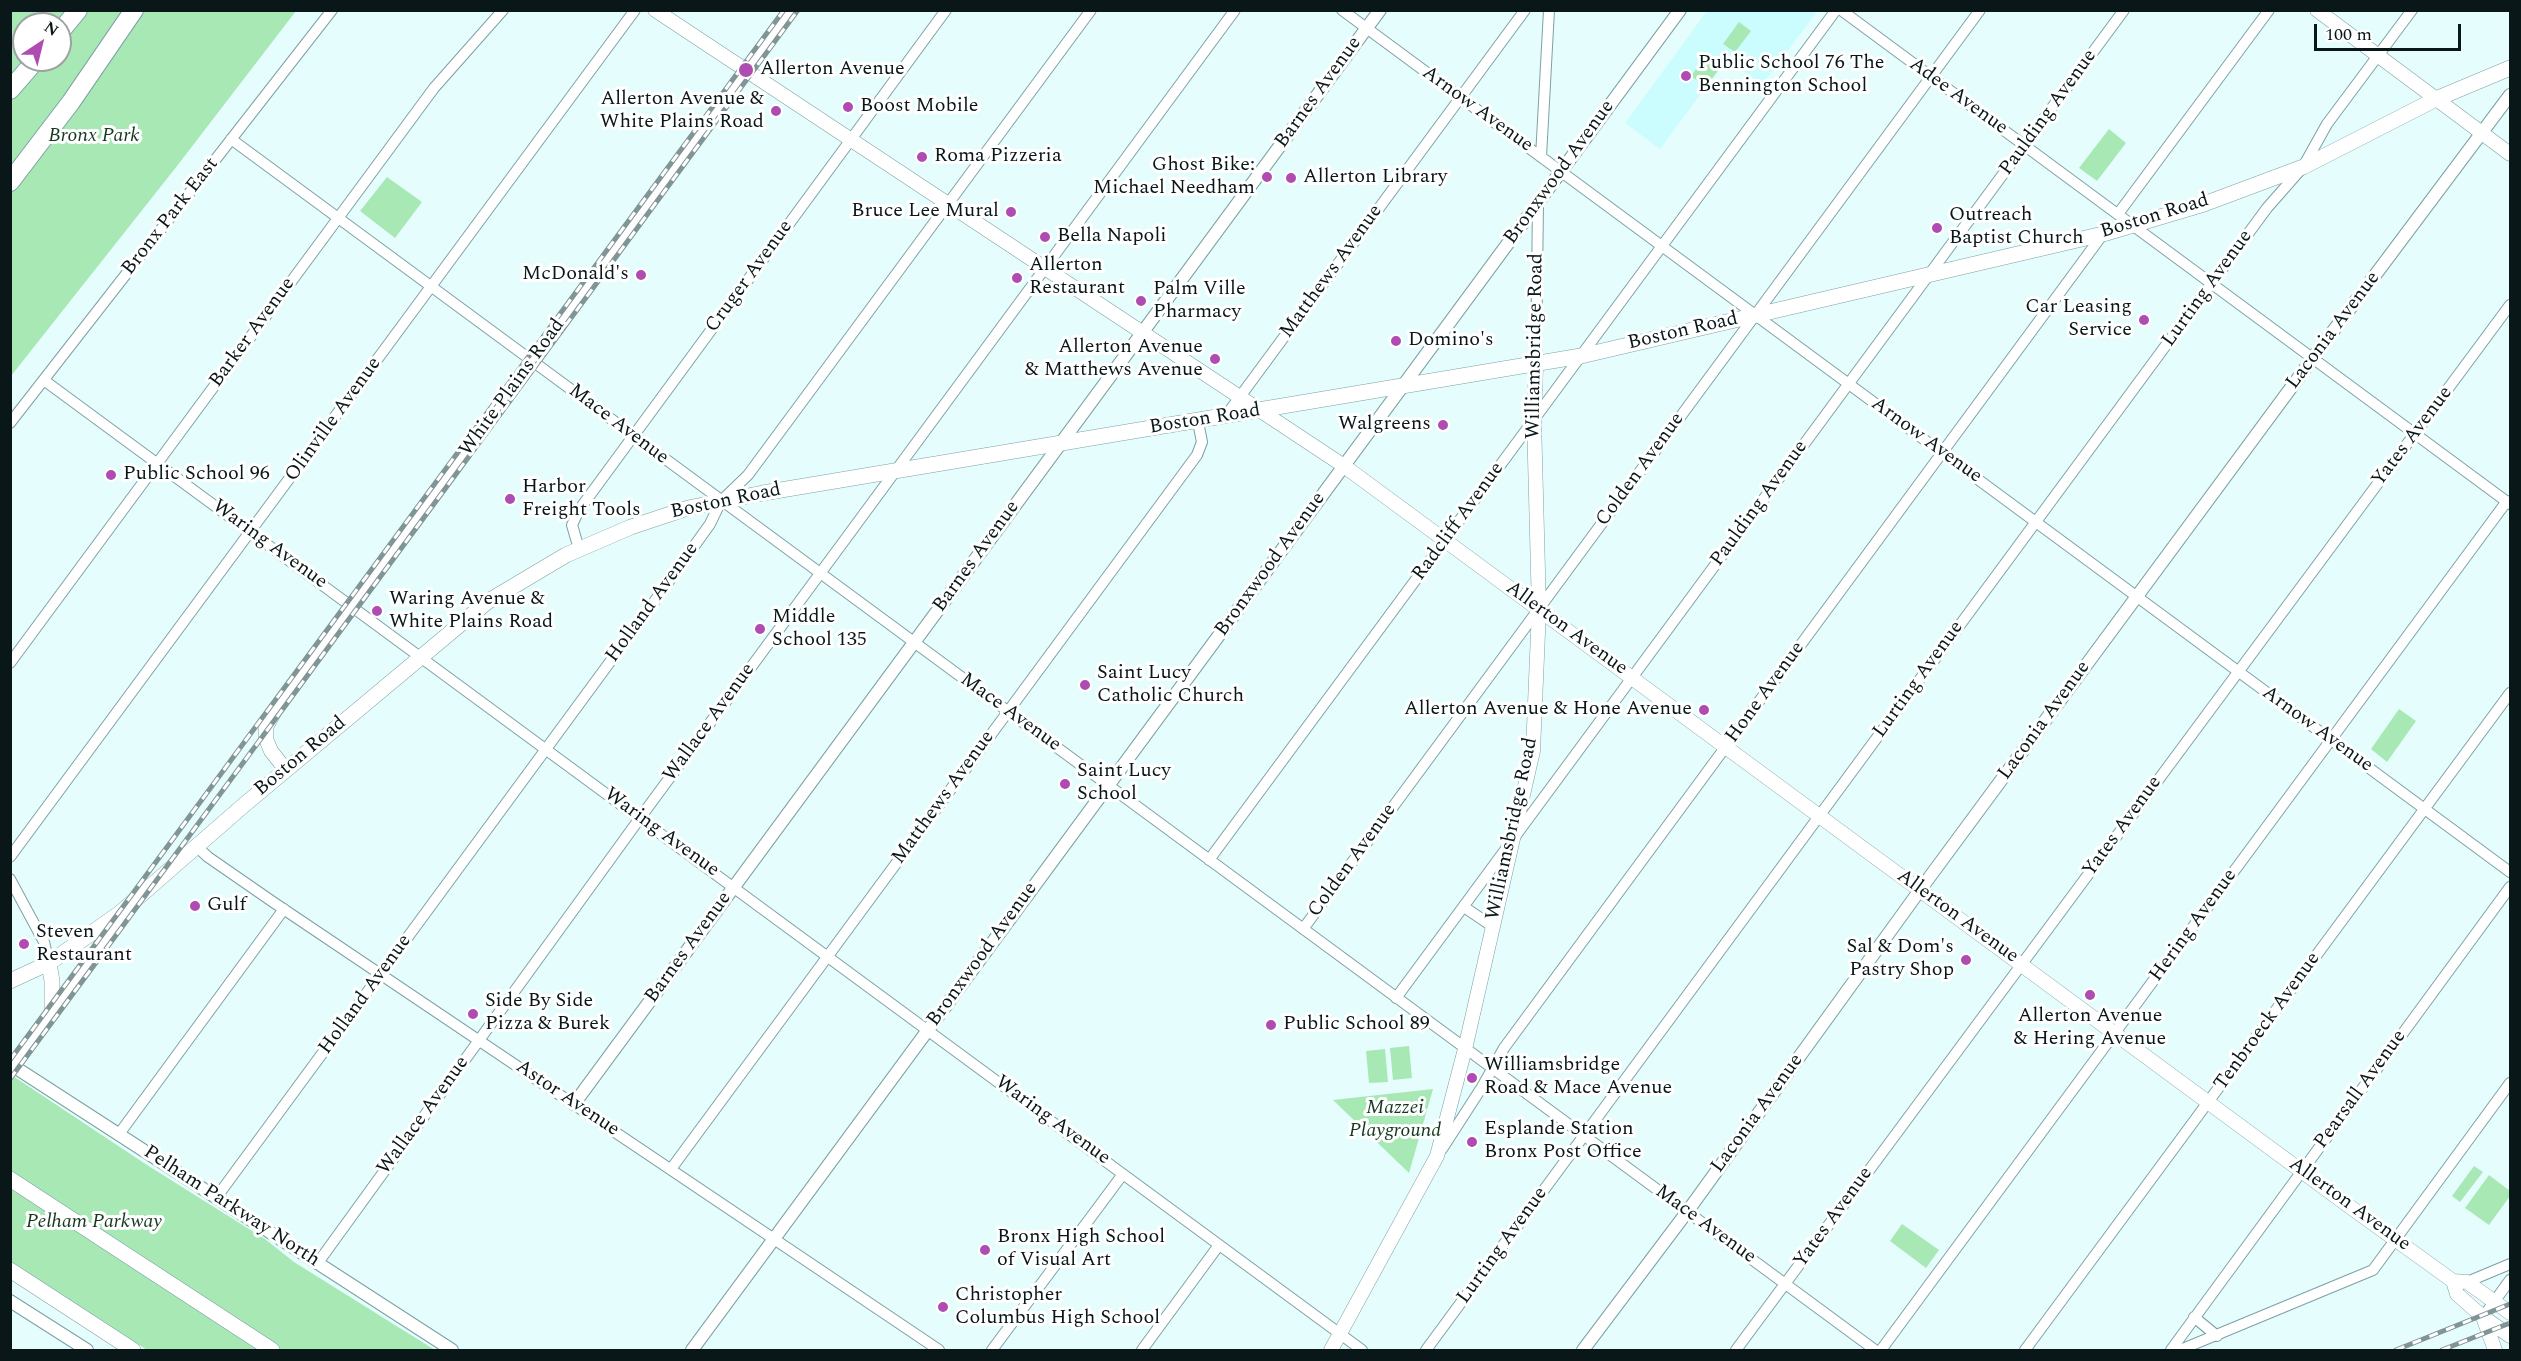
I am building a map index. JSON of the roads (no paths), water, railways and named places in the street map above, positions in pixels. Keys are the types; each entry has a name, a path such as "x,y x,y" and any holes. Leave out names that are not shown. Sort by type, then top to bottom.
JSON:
{"highway":[{"path":"10,182 92,72 134,10"},
{"path":"92,72 146,10"},
{"path":"10,90 26,72"}],"main road":[{"name":"Allerton Avenue","path":"655,10 1344,466 2453,1281 2457,1294 2483,1317 2511,1336"},
{"name":"White Plains Road","path":"286,770 267,743 265,735 268,722 791,10"},
{"path":"2317,10 2511,154"},
{"name":"Boston Road","path":"10,981 49,963 120,913 420,656 491,599 531,574 579,549 644,522 721,501 1536,365 2103,234 2204,204 2303,167 2436,99 2511,68"},
{"name":"Williamsbridge Road","path":"1331,1350 1437,1156 1465,1049 1533,751 1539,609 1534,420 1536,365"},
{"path":"12,1066 93,958 120,913"},
{"path":"49,963 52,981 52,1013"},
{"path":"10,1179 272,1350"},
{"path":"10,1270 134,1350"},
{"path":"2453,1281 2468,1282 2511,1313"},
{"path":"2483,1317 2490,1347"}],"street":[{"name":"Bronx Park East","path":"10,423 332,10"},
{"name":"Barker Avenue","path":"10,663 439,81 504,10"},
{"name":"Olinville Avenue","path":"10,857 635,10"},
{"name":"Cruger Avenue","path":"579,549 572,531 575,516 946,10"},
{"name":"Holland Avenue","path":"216,1198 547,749 710,524 721,501 744,480 1091,10"},
{"name":"Wallace Avenue","path":"317,1264 640,818 1235,10"},
{"name":"Arnow Avenue","path":"1342,10 2511,872"},
{"name":"Barnes Avenue","path":"574,1104 1380,10"},
{"name":"Matthews Avenue","path":"1225,417 1525,10"},
{"path":"1541,157 1549,10"},
{"name":"Bronxwood Avenue","path":"692,1350 1680,10"},
{"name":"Radcliff Avenue","path":"1209,860 1836,10"},
{"name":"Adee Avenue","path":"1841,10 2509,503"},
{"name":"Colden Avenue","path":"1303,929 1980,10"},
{"name":"Paulding Avenue","path":"1396,998 2124,10"},
{"path":"2118,214 2269,10"},
{"name":"Lurting Avenue","path":"1426,1350 2267,208 2303,167 2327,123 2412,10"},
{"name":"Laconia Avenue","path":"1583,1350 1687,1212 1920,890 2313,358 2511,95"},
{"name":"Mace Avenue","path":"231,139 1875,1350"},
{"name":"Williamsbridge Road","path":"1536,365 1538,202"},
{"name":"Hone Avenue","path":"1437,1156 1504,1048 2103,234"},
{"name":"Yates Avenue","path":"1736,1350 2511,304"},
{"name":"Waring Avenue","path":"45,381 1362,1350"},
{"name":"Matthews Avenue","path":"670,1169 1197,455 1202,441 1197,422"},
{"name":"Hering Avenue","path":"1881,1350 2331,740 2509,503"},
{"name":"Tenbroeck Avenue","path":"2025,1350 2511,693"},
{"name":"Astor Avenue","path":"196,846 208,857 381,975 939,1350"},
{"path":"10,879 44,942 49,963"},
{"name":"Pearsall Avenue","path":"2171,1350 2511,887"},
{"path":"1464,907 1492,926"},
{"path":"119,1134 284,909"},
{"name":"Pelham Parkway North","path":"12,1066 452,1350"},
{"path":"2180,1350 2373,1270 2511,1083"},
{"path":"992,1350 1123,1174"},
{"path":"1142,1350 1219,1245"},
{"path":"2468,1282 2511,1264"},
{"path":"2483,1317 2510,1282"},
{"path":"10,1301 87,1350"},
{"path":"2194,1317 2217,1336"}],"railway":[{"path":"10,1060 784,10"},
{"path":"10,1079 798,10"},
{"path":"2396,1350 2510,1304"},
{"path":"2442,1350 2510,1323"}],"place":[{"name":"Allerton Avenue","path":"746,70"},
{"name":"Public School 76 The Bennington School","path":"1686,76"},
{"name":"Boost Mobile","path":"848,107"},
{"name":"Allerton Avenue & White Plains Road","path":"776,111"},
{"name":"Roma Pizzeria","path":"922,157"},
{"name":"Ghost Bike: Michael Needham","path":"1267,177"},
{"name":"Allerton Library","path":"1291,178"},
{"name":"Bruce Lee Mural","path":"1011,212"},
{"name":"Outreach Baptist Church","path":"1937,228"},
{"name":"Bella Napoli","path":"1045,237"},
{"name":"McDonald's","path":"641,275"},
{"name":"Allerton Restaurant","path":"1017,278"},
{"name":"Palm Ville Pharmacy","path":"1141,301"},
{"name":"Car Leasing Service","path":"2144,320"},
{"name":"Domino's","path":"1396,341"},
{"name":"Allerton Avenue & Matthews Avenue","path":"1215,359"},
{"name":"Walgreens","path":"1443,425"},
{"name":"Public School 96","path":"111,475"},
{"name":"Harbor Freight Tools","path":"510,499"},
{"name":"Waring Avenue & White Plains Road","path":"377,611"},
{"name":"Middle School 135","path":"760,629"},
{"name":"Saint Lucy Catholic Church","path":"1085,685"},
{"name":"Allerton Avenue & Hone Avenue","path":"1704,710"},
{"name":"Saint Lucy School","path":"1065,784"},
{"name":"Gulf","path":"195,906"},
{"name":"Steven Restaurant","path":"24,944"},
{"name":"Sal & Dom's Pastry Shop","path":"1966,960"},
{"name":"Allerton Avenue & Hering Avenue","path":"2090,995"},
{"name":"Side By Side Pizza & Burek","path":"473,1014"},
{"name":"Public School 89","path":"1271,1025"},
{"name":"Williamsbridge Road & Mace Avenue","path":"1472,1078"},
{"name":"Esplande Station Bronx Post Office","path":"1472,1142"},
{"name":"Bronx High School of Visual Art","path":"985,1250"},
{"name":"Christopher Columbus High School","path":"943,1307"}],"park label":[{"name":"Bronx Park","path":"94,137"},
{"name":"Mazzei Playground","path":"1395,1120"},
{"name":"Pelham Parkway","path":"94,1223"}]}
